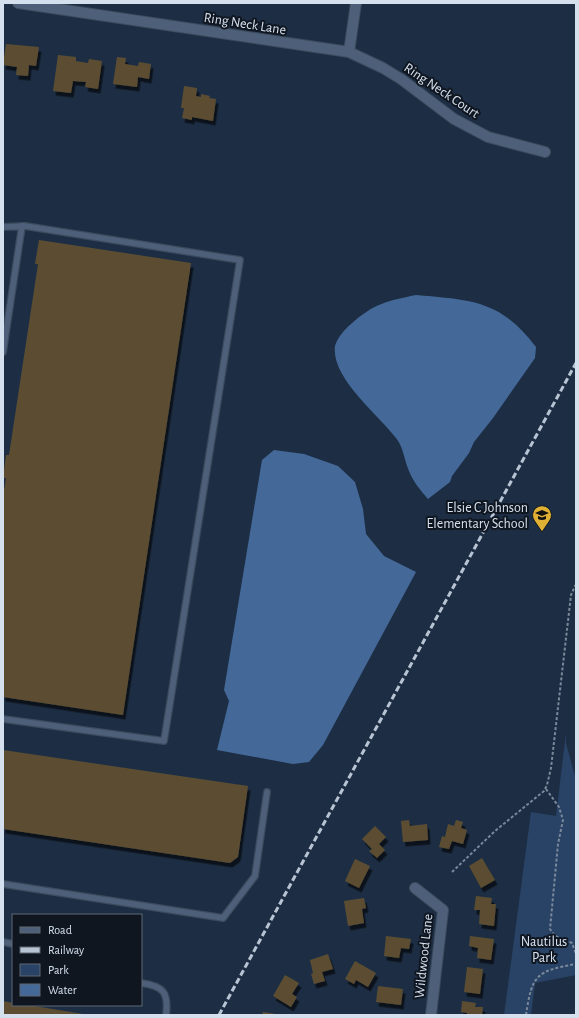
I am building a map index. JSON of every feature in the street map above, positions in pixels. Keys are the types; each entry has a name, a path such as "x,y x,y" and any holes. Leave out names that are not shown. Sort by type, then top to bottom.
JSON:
{"street":[{"name":"Ring Neck Lane","path":"18,3 349,52"},
{"path":"349,52 356,3"},
{"name":"Ring Neck Court","path":"349,52 383,68 401,79 454,119 488,137 545,152"},
{"name":"Wildwood Lane","path":"415,888 443,910 431,1015"}],"lane":[{"path":"3,352 22,226"},
{"path":"3,227 22,226 240,260 164,741 3,719"},
{"path":"3,884 223,918 255,876 267,792"},
{"path":"142,983 158,986 164,992 167,998 166,1015"}],"path":[{"path":"452,872 495,831 545,788 551,768 571,595 576,584"},
{"path":"545,788 560,807 563,820 558,844 550,929 556,936 572,943 576,954"},
{"path":"526,1015 529,992 534,980 555,968 576,964"}],"green space":[{"name":"Nautilus Park","path":"566,733 566,743 576,780 576,975 535,983 531,1015 504,1015 531,812 556,816"}],"water":[{"path":"416,295 469,301 484,305 497,311 510,320 523,331 536,347 535,358 493,418 474,442 469,453 452,476 450,482 428,499 411,475 399,442 357,395 340,370 336,358 335,346 344,331 366,312 381,304"},
{"path":"274,450 304,454 338,466 355,482 363,509 366,534 384,556 416,572 323,745 309,762 293,764 217,750 229,701 224,690 262,460"}],"building":[{"path":"6,44 39,47 36,66 29,65 28,76 16,75 17,67 3,65"},
{"path":"58,55 76,57 76,61 88,63 89,59 102,61 98,89 85,87 86,82 73,81 71,93 53,91"},
{"path":"117,57 126,58 125,64 138,66 139,62 151,64 149,79 138,77 137,87 113,84"},
{"path":"184,86 197,88 196,96 201,97 201,94 210,96 209,98 216,99 213,121 192,117 192,120 182,118 184,108 181,108"},
{"path":"39,240 191,263 123,715 3,697 3,496 6,478 3,478 6,455 9,455 38,264 35,264"},
{"path":"3,750 248,786 238,857 230,863 3,829"},
{"path":"409,820 410,826 427,824 428,840 403,842 401,821"},
{"path":"456,820 463,822 461,828 467,830 463,844 452,841 449,849 439,847 442,836 445,837 448,824 454,826"},
{"path":"375,826 386,837 379,844 385,850 377,858 369,851 372,849 362,839"},
{"path":"482,858 495,880 481,888 469,866"},
{"path":"355,859 370,866 359,888 345,881"},
{"path":"476,896 492,898 491,904 496,904 494,926 479,924 480,910 474,910"},
{"path":"364,898 366,908 362,909 364,923 348,926 344,901"},
{"path":"386,936 411,939 409,949 401,948 399,958 384,956"},
{"path":"470,936 494,939 491,960 477,958 478,948 469,946"},
{"path":"328,954 333,969 322,972 325,981 314,984 311,974 313,973 310,960"},
{"path":"355,961 376,973 368,987 356,980 354,984 345,979"},
{"path":"467,967 483,969 480,994 464,992"},
{"path":"285,975 299,983 292,994 297,997 291,1007 273,996"},
{"path":"378,986 403,989 401,1005 376,1002"},
{"path":"3,1001 12,1003 12,1006 34,1006 89,1015 3,1015"},
{"path":"462,1001 476,1003 475,1007 483,1007 482,1015 467,1015 467,1013 461,1012"},
{"path":"263,1012 276,1014 276,1015 262,1015"}],"railway":[{"path":"219,1015 576,363"}],"place":[{"name":"Elsie C Johnson Elementary School","path":"542,532"}]}
